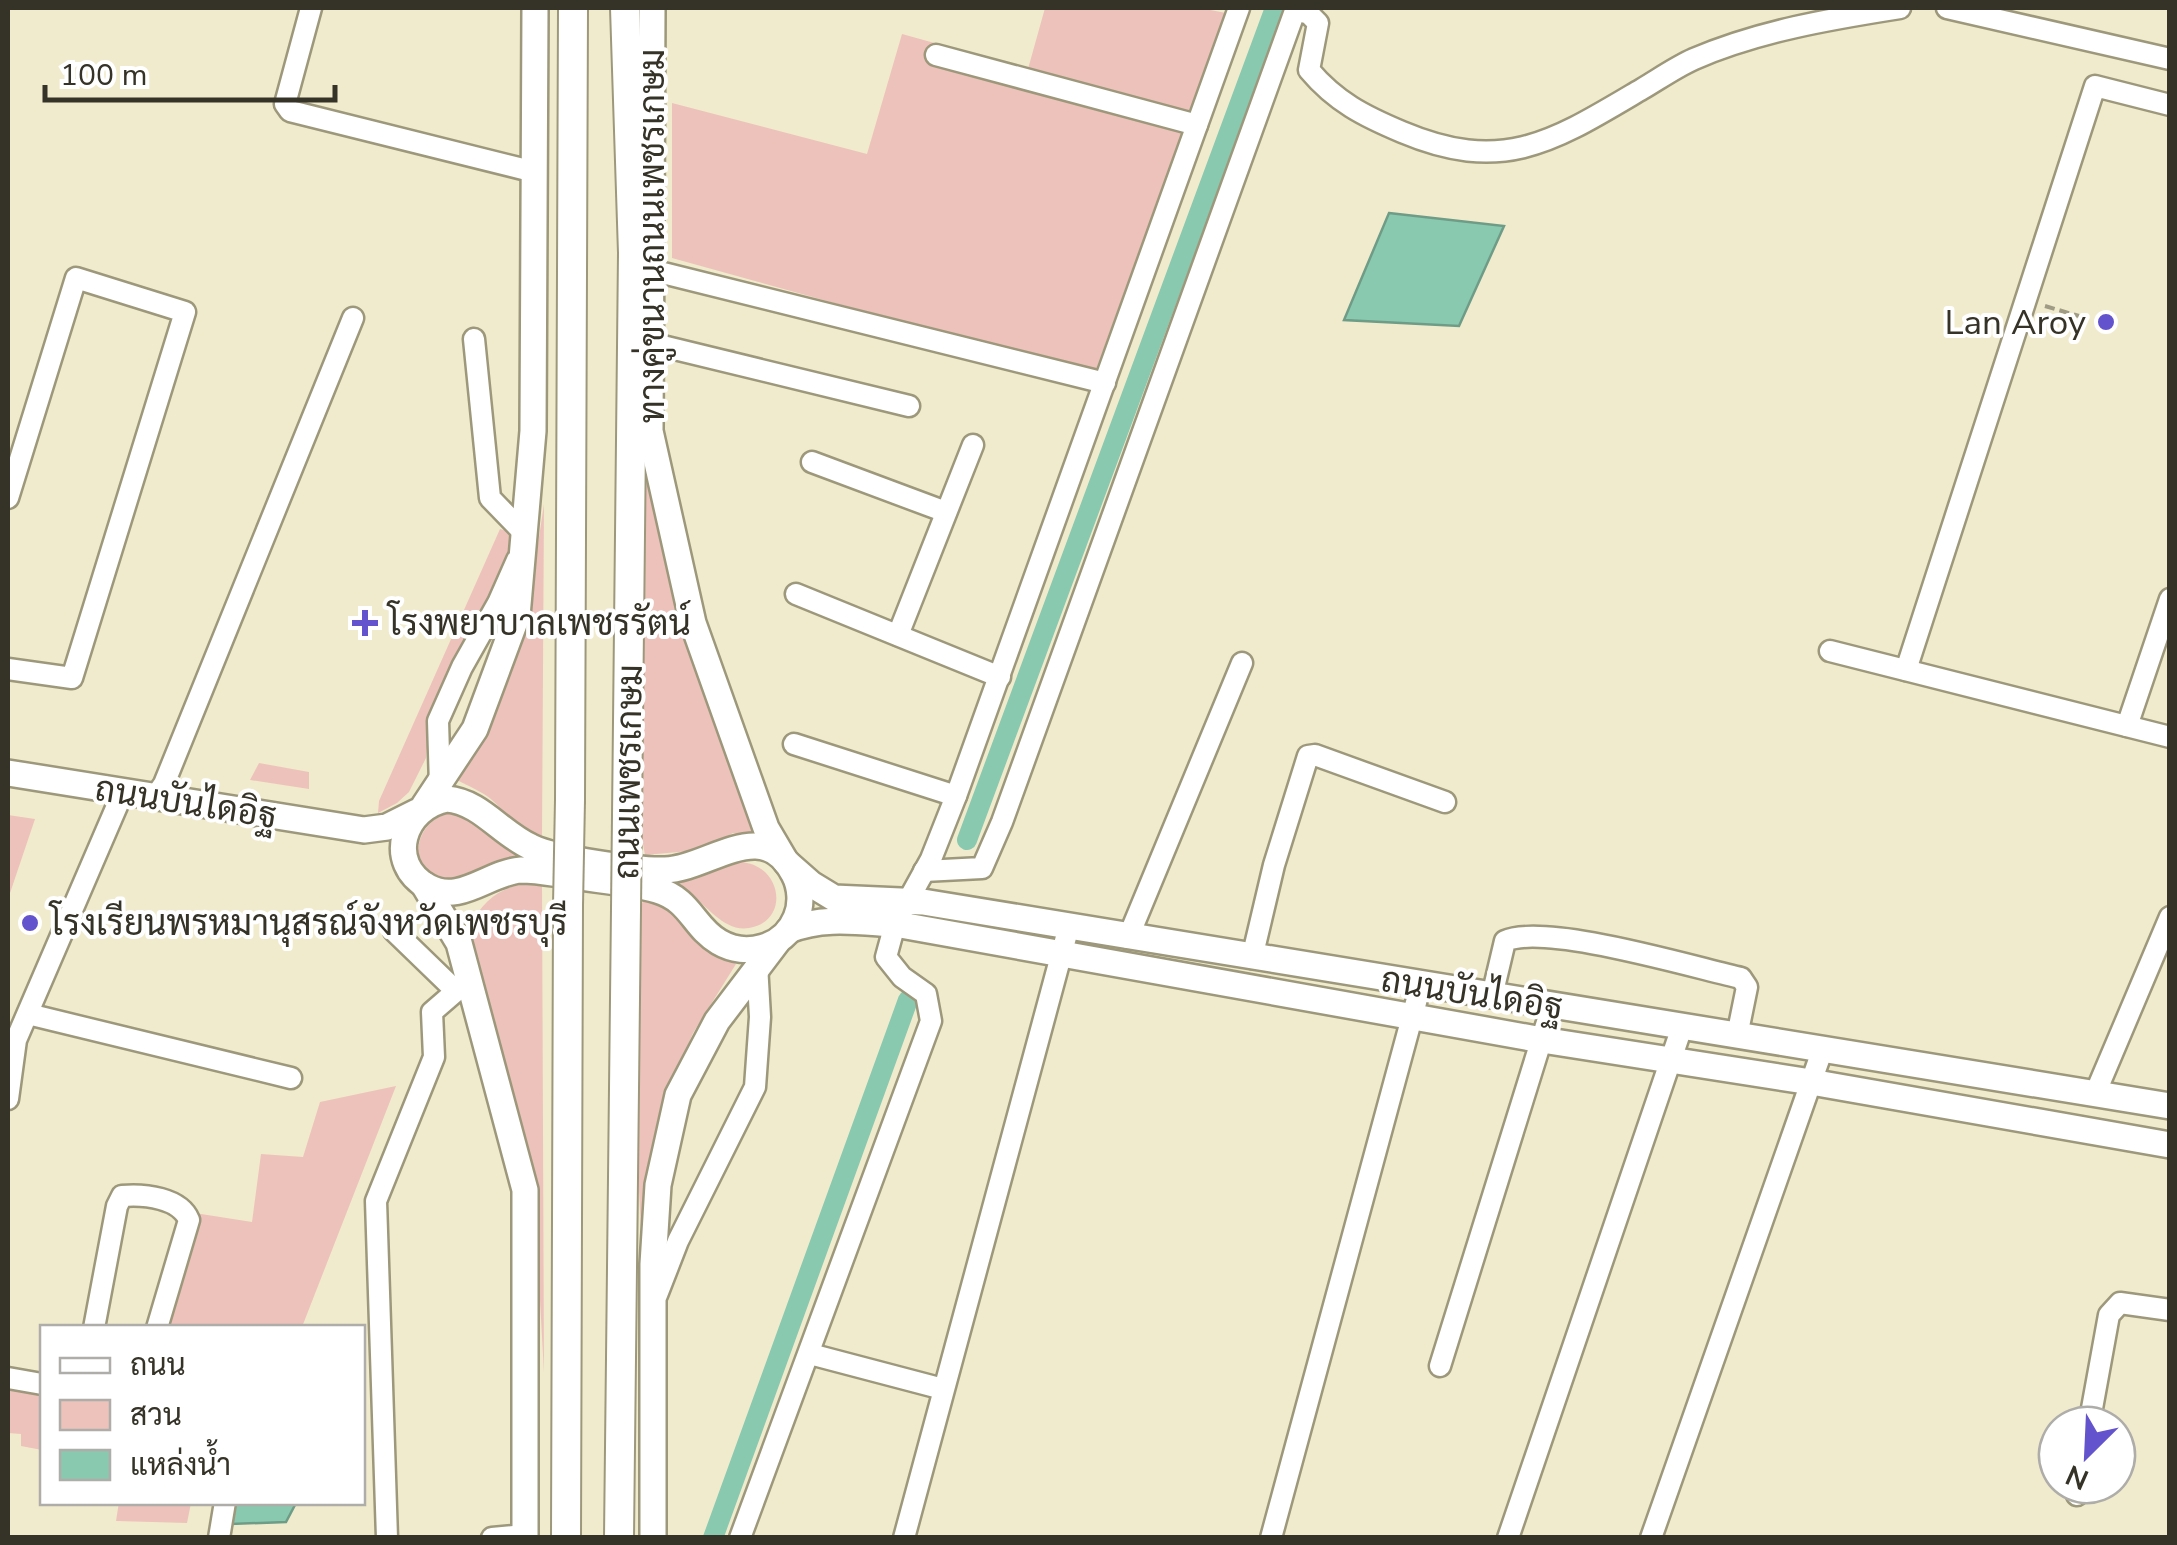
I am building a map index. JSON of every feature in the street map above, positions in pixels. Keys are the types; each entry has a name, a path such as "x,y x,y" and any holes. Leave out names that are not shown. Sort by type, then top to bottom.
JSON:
{"highway":[{"name":"ถนนเพชรเกษม","path":"566,1538 572,8"},
{"name":"ถนนเพชรเกษม","path":"619,1538 633,253 625,8"}],"main road":[{"path":"406,865 404,835 475,729 517,616 534,432 535,8"},
{"name":"ทางคู่ขนานถนนเพชรเกษม","path":"652,8 650,430 693,623 766,828 786,862"},
{"name":"ถนนบันไดอิฐ","path":"8,773 364,830 402,821 420,809"},
{"path":"420,809 447,799 472,805 506,832 557,856 665,870 748,846 766,849 786,862 799,888 800,904 785,934 757,964 716,1021 678,1095 658,1185 653,1305 653,1538"},
{"name":"ถนนบันไดอิฐ","path":"364,830 387,844 424,886 450,893 521,870 658,890 682,901 709,934 736,948 753,950 806,923 901,913 1069,926 2170,1106"},
{"name":"ถนนบันไดอิฐ","path":"786,862 834,898 1061,953 1542,1040 2170,1145"},
{"path":"424,886 459,942 462,986 525,1190 525,1536"}],"street":[{"path":"311,8 285,104 290,111 536,172"},
{"path":"740,1538 931,1021 926,994 902,977 886,957 901,913 956,796 1239,8"},
{"path":"924,871 982,868 1009,804 1296,9 1318,23 1309,70 1328,94 1370,119 1430,144 1482,154 1560,138 1690,60 1755,36 1900,8"},
{"path":"1947,8 2170,59"},
{"path":"936,56 1197,126"},
{"path":"1906,670 2094,86 2170,105"},
{"path":"651,270 1105,383"},
{"path":"8,498 76,278 184,312 72,678 9,673"},
{"path":"155,797 164,784 353,318"},
{"path":"440,785 438,721 462,666 498,603 524,539 490,498 474,339"},
{"path":"650,342 909,406"},
{"path":"898,635 972,445"},
{"path":"812,462 946,512"},
{"path":"796,594 1000,677"},
{"path":"2128,726 2170,599"},
{"path":"1830,651 2170,737"},
{"path":"1128,938 1242,663"},
{"path":"794,744 956,796"},
{"path":"1252,958 1274,866 1308,756 1315,755 1444,802"},
{"path":"8,1098 10,1057 16,1040 123,792"},
{"path":"2094,1094 2170,917"},
{"path":"904,1538 1069,926"},
{"path":"387,1538 372,1362 376,1201 434,1057 432,1012 462,986 394,931"},
{"path":"1492,996 1506,941 1517,936 1562,938 1741,978 1748,987 1736,1036"},
{"path":"653,1305 678,1241 755,1087 760,1018 757,964"},
{"path":"1271,1538 1422,984"},
{"path":"1440,1366 1552,1006"},
{"path":"28,1014 291,1078"},
{"path":"1508,1538 1682,1028"},
{"path":"1651,1538 1822,1051"},
{"path":"95,1325 117,1206 122,1196 133,1195 178,1204 190,1220 158,1325"},
{"path":"2093,1405 2113,1308 2120,1304 2170,1310"},
{"path":"810,1354 943,1390"},
{"path":"8,1378 40,1384"},
{"path":"218,1538 224,1505"},
{"path":"492,1538 525,1536"}],"path":[{"path":"2026,301 2079,316"}],"green space":[{"path":"1045,8 1200,8 1226,13 1094,375 672,258 672,103 867,154 902,34 1028,69"},
{"path":"638,402 665,564 697,674 757,836 733,833 701,850 645,855 639,822"},
{"path":"544,504 542,838 520,829 488,797 457,780 500,703 524,638"},
{"path":"500,529 510,532 513,551 429,722 426,758 409,792 378,813 379,801"},
{"path":"259,763 309,772 309,789 250,780"},
{"path":"449,813 468,817 523,859 455,881 433,876 420,858 421,837 437,818"},
{"path":"8,815 35,819 8,899"},
{"path":"740,862 765,872 776,893 771,915 749,928 724,922 690,894 653,878 689,880"},
{"path":"542,882 544,1373 535,1209 470,926 483,906 499,893 518,885"},
{"path":"644,899 673,908 713,952 736,964 693,1033 666,1096 644,1296 633,1062 636,917"},
{"path":"396,1086 303,1325 151,1325 182,1211 252,1222 261,1154 303,1157 320,1102"},
{"path":"8,1366 40,1374 40,1450 21,1446 21,1434 8,1433"},
{"path":"119,1505 191,1505 187,1523 116,1521"}],"water":[{"path":"1389,213 1504,226 1459,326 1344,320"},
{"path":"235,1505 295,1505 286,1522 231,1524"}],"waterway":[{"path":"967,840 1275,8"},
{"path":"713,1538 908,1000"}],"place":[{"name":"Lan Aroy","path":"2106,322"},
{"name":"โรงพยาบาลเพชรรัตน์","path":"365,623"},
{"name":"โรงเรียนพรหมานุสรณ์จังหวัดเพชรบุรี","path":"30,923"}]}
